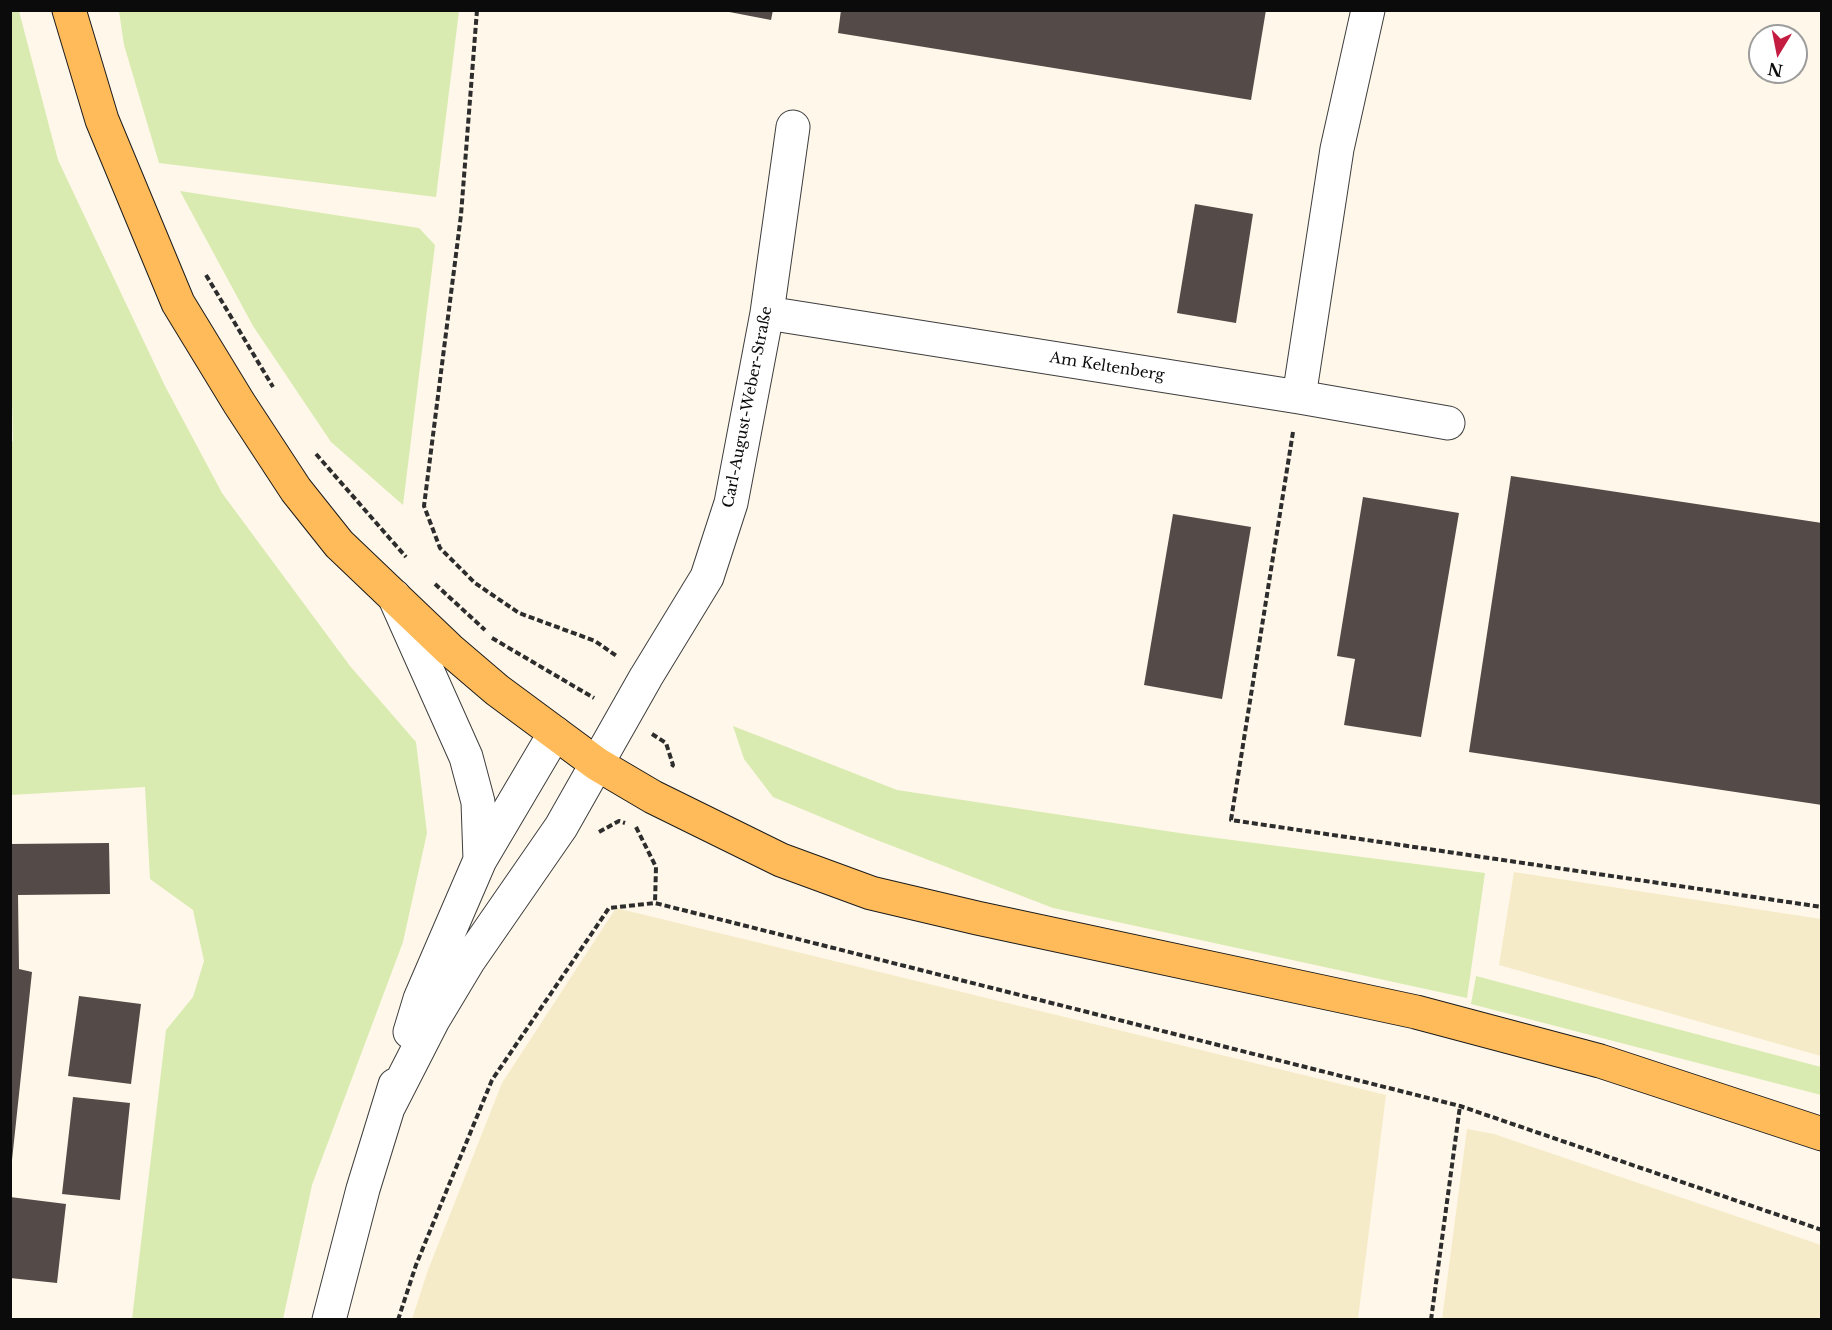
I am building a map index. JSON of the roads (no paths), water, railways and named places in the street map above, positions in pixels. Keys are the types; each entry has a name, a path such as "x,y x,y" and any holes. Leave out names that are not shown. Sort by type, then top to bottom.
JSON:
{"main road":[{"path":"69,10 102,120 178,303 296,490 339,544 449,649 489,683 597,764 653,797 781,860 871,893 1035,931 1416,1012 1600,1061 1821,1134"}],"street":[{"path":"1299,397 1337,149 1368,10"},
{"name":"Carl-August-Weber-Straße","path":"389,1106 433,1020 463,970 561,827 645,677 706,577 731,503 767,313 793,127"},
{"name":"Am Keltenberg","path":"767,313 1299,397 1448,423"},
{"path":"394,595 466,757 478,802 480,860"},
{"path":"329,1320 363,1189 420,999 480,860 555,733"}]}
